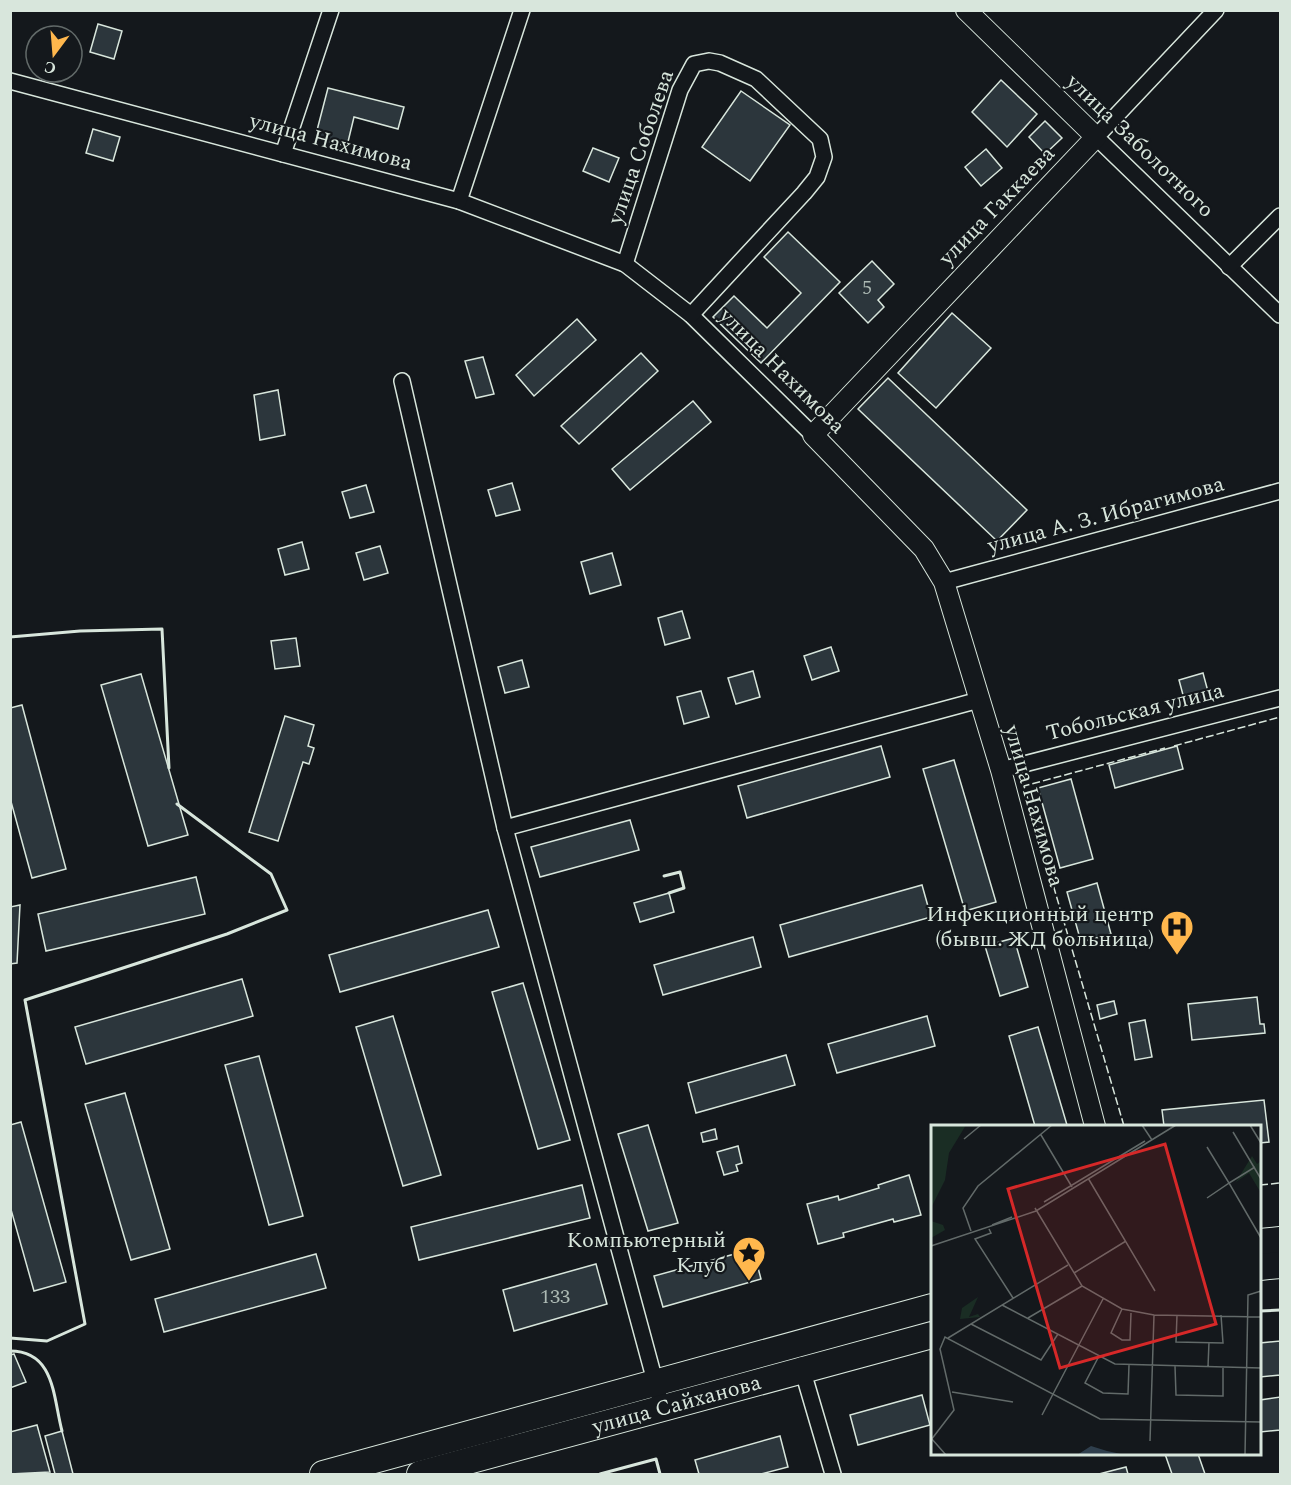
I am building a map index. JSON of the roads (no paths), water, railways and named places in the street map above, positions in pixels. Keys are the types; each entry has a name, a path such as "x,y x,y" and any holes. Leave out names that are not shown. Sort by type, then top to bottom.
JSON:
{"main road":[{"path":"1261,1242 1281,1240"},
{"path":"1261,1267 1281,1265"},
{"path":"323,1474 931,1308"},
{"name":"улица Сайханова","path":"420,1474 931,1336"}],"street":[{"path":"283,154 331,10"},
{"path":"459,201 522,10"},
{"name":"улица Гаккаева","path":"813,435 1216,10"},
{"name":"улица Заболотного","path":"966,11 1281,315"},
{"name":"улица Соболева","path":"625,264 680,90 694,64 709,61 720,63 756,79 820,139 824,157 817,177 804,193 691,315"},
{"name":"улица Нахимова","path":"10,81 459,201 625,264 691,315 924,549 944,582 1001,770 1095,1125"},
{"path":"1229,267 1281,216"},
{"path":"402,381 505,828 662,1407"},
{"name":"улица А. З. Ибрагимова","path":"944,582 1281,491"},
{"name":"Тобольская улица","path":"1001,770 1281,698"},
{"path":"505,828 979,699"},
{"path":"794,1345 833,1474"}],"place":[{"name":"Инфекционный центр (бывш. ЖД больница)","path":"1177,956"},
{"name":"Компьютерный Клуб","path":"749,1282"}]}
